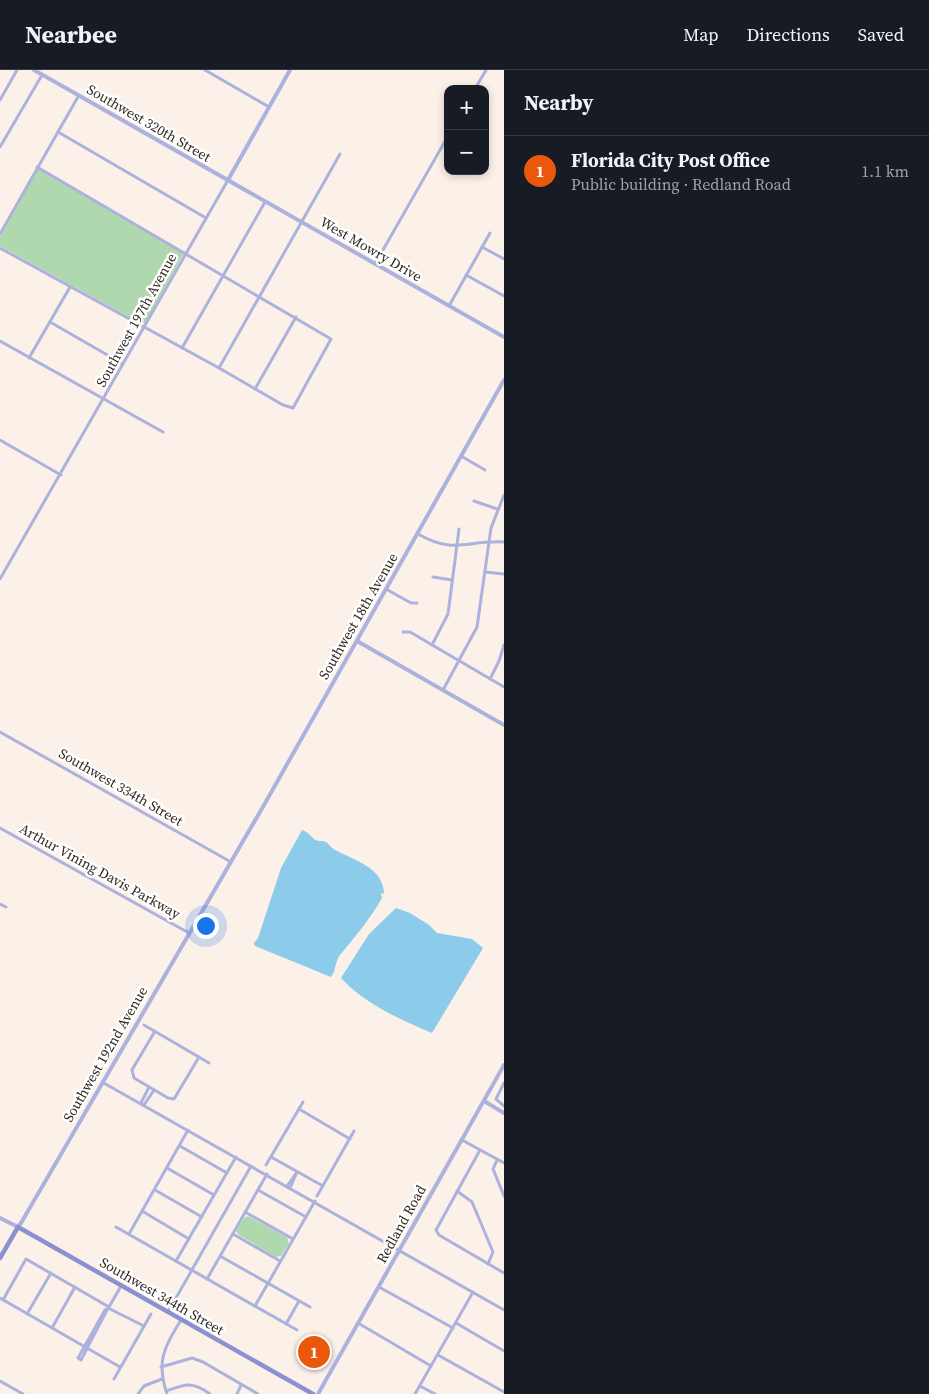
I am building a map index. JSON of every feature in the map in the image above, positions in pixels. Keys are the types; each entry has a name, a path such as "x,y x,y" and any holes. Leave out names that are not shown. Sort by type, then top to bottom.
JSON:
{"main road":[{"name":"Southwest 192nd Avenue","path":"0,1258 18,1228"},
{"name":"Southwest 344th Street","path":"18,1228 313,1394"}],"street":[{"path":"0,100 17,70"},
{"name":"Southwest 320th Street","path":"34,70 228,180"},
{"path":"204,70 269,108"},
{"name":"Southwest 197th Avenue","path":"0,579 104,400 290,70"},
{"path":"477,85 486,70"},
{"path":"0,147 42,75"},
{"path":"0,234 79,95"},
{"path":"58,132 206,218"},
{"path":"375,264 444,143"},
{"path":"219,368 340,154"},
{"path":"0,248 219,368 283,406 293,408 331,340 329,336 224,274 37,168"},
{"name":"West Mowry Drive","path":"228,180 504,338"},
{"path":"182,348 265,202"},
{"path":"449,306 490,233"},
{"path":"482,247 504,260"},
{"path":"466,275 504,296"},
{"path":"29,358 70,287"},
{"path":"255,389 296,317"},
{"path":"50,322 123,364"},
{"path":"0,341 163,432"},
{"name":"Southwest 18th Avenue","path":"230,862 504,380"},
{"path":"0,440 60,475"},
{"path":"461,456 485,470"},
{"path":"442,690 478,624 489,542 497,509 504,495"},
{"path":"474,501 497,509"},
{"path":"432,645 447,617 459,529"},
{"path":"418,534 439,544 457,547 489,542 504,542"},
{"path":"485,572 504,574"},
{"path":"433,577 452,580"},
{"path":"386,590 411,603 417,603"},
{"path":"403,632 410,632 504,687"},
{"path":"357,641 504,725"},
{"path":"490,678 499,662 504,645"},
{"name":"Southwest 334th Street","path":"0,732 230,862"},
{"name":"Arthur Vining Davis Parkway","path":"0,828 189,933"},
{"name":"Southwest 192nd Avenue","path":"18,1228 230,862"},
{"path":"0,904 6,907"},
{"path":"144,1025 209,1063"},
{"path":"155,1032 132,1074 134,1078 148,1087 168,1098 176,1097 199,1057"},
{"name":"Redland Road","path":"318,1394 504,1065"},
{"path":"102,1082 315,1201 504,1310"},
{"path":"504,1083 496,1098 504,1106"},
{"path":"142,1104 148,1087"},
{"path":"142,1104 154,1090"},
{"path":"145,1093 150,1096"},
{"path":"484,1101 504,1113"},
{"path":"266,1165 303,1102"},
{"path":"299,1109 350,1139"},
{"path":"129,1234 188,1130"},
{"path":"317,1196 354,1132"},
{"path":"462,1140 504,1164"},
{"path":"180,1145 227,1172"},
{"path":"480,1150 436,1232 504,1273"},
{"path":"176,1261 236,1157"},
{"path":"271,1157 323,1186"},
{"path":"497,1159 493,1169 504,1196"},
{"path":"168,1312 252,1166"},
{"path":"167,1168 214,1195"},
{"path":"289,1187 297,1172"},
{"path":"207,1279 267,1174"},
{"path":"154,1190 202,1217"},
{"path":"258,1190 306,1217"},
{"path":"457,1191 472,1202 493,1252 488,1264"},
{"path":"255,1306 315,1201"},
{"path":"142,1212 189,1239"},
{"path":"245,1212 293,1239"},
{"name":"Southwest 344th Street","path":"0,1218 18,1228"},
{"path":"116,1227 297,1330"},
{"path":"233,1234 280,1261"},
{"path":"220,1256 310,1307"},
{"path":"120,1367 2,1299 26,1259 109,1308 144,1326"},
{"path":"27,1314 51,1273"},
{"path":"86,1347 121,1286"},
{"path":"52,1328 75,1287"},
{"path":"379,1287 453,1328"},
{"path":"415,1394 473,1292"},
{"path":"286,1324 299,1301"},
{"path":"114,1379 151,1314"},
{"path":"181,1320 164,1350 161,1367 166,1392 186,1384 195,1385 210,1394"},
{"path":"358,1323 432,1366"},
{"path":"456,1323 504,1351"},
{"path":"438,1354 504,1392"},
{"path":"161,1367 192,1358 258,1394"},
{"path":"138,1394 144,1386 162,1379"},
{"path":"0,1381 22,1394"},
{"path":"237,1394 241,1385"},
{"path":"420,1386 435,1394"}],"green space":[{"path":"38,168 182,252 183,255 145,323 140,323 0,246 0,237"},
{"path":"248,1216 287,1237 289,1243 281,1256 276,1257 239,1235 236,1231 244,1218"}],"water":[{"path":"302,830 316,840 326,842 335,850 367,866 374,871 383,885 384,894 381,893 382,898 367,921 338,957 331,977 255,946 254,943 258,938 281,868"},
{"path":"396,908 410,913 429,925 437,933 472,939 483,948 432,1033 372,1003 341,978 369,934"}],"place":[{"name":"Florida City Post Office","path":"314,1352"}]}
